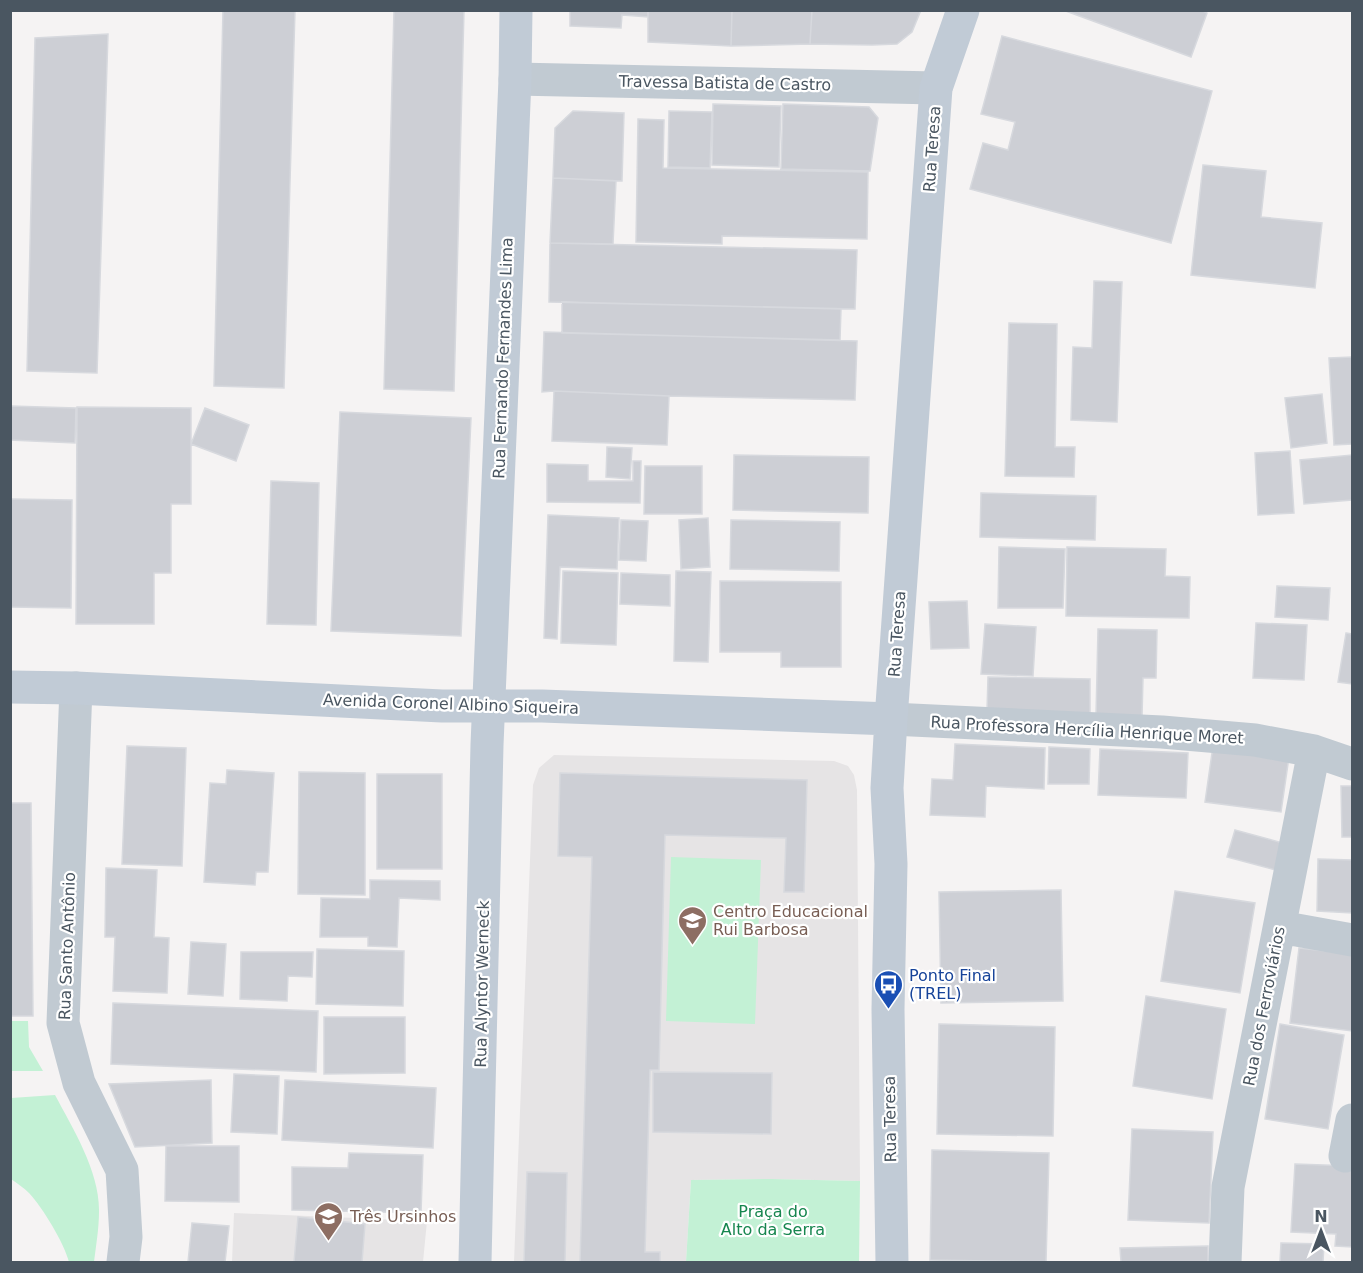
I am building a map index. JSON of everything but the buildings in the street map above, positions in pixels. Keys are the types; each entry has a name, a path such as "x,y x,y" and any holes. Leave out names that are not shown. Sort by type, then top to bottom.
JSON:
{"main road":[{"name":"Rua Fernando Fernandes Lima","path":"489,706 516,10"},
{"name":"Rua Teresa","path":"892,1263 888,1009 891,864 887,788 936,88 963,10"},
{"name":"Avenida Coronel Albino Siqueira","path":"10,687 76,688 442,706 542,706 891,719"},
{"name":"Rua Alyntor Werneck","path":"475,1263 486,745 489,706"}],"street":[{"name":"Travessa Batista de Castro","path":"515,79 936,88"},
{"name":"Rua Santo Antônio","path":"76,688 63,1023 79,1083 123,1170 126,1237 123,1263"},
{"name":"Rua Professora Hercília Henrique Moret","path":"891,719 1162,732 1254,740 1314,751 1353,764"},
{"name":"Rua dos Ferroviários","path":"1225,1263 1228,1187 1314,751"},
{"path":"1280,927 1353,940"},
{"path":"1345,1156 1353,1120"}],"shaded area":[{"name":"Centro Educacional Rui Barbosa","path":"554,755 834,761 848,766 854,775 857,790 860,1181 691,1180 686,1262 514,1262 533,785 539,768"},
{"name":"Três Ursinhos","path":"234,1213 427,1221 423,1262 232,1262"}],"green space":[{"path":"671,857 761,860 755,1024 666,1021"},
{"path":"11,1021 28,1021 29,1047 43,1071 11,1071"},
{"path":"55,1095 84,1151 95,1182 99,1212 94,1262 69,1262 58,1236 40,1207 29,1193 11,1179 11,1098"},
{"name":"Praça do Alto da Serra","path":"691,1180 860,1181 859,1262 686,1262"}],"place":[{"name":"Centro Educacional Rui Barbosa","path":"692,946"},
{"name":"Ponto Final (TREL)","path":"888,1010"},
{"name":"Três Ursinhos","path":"329,1242"}]}
